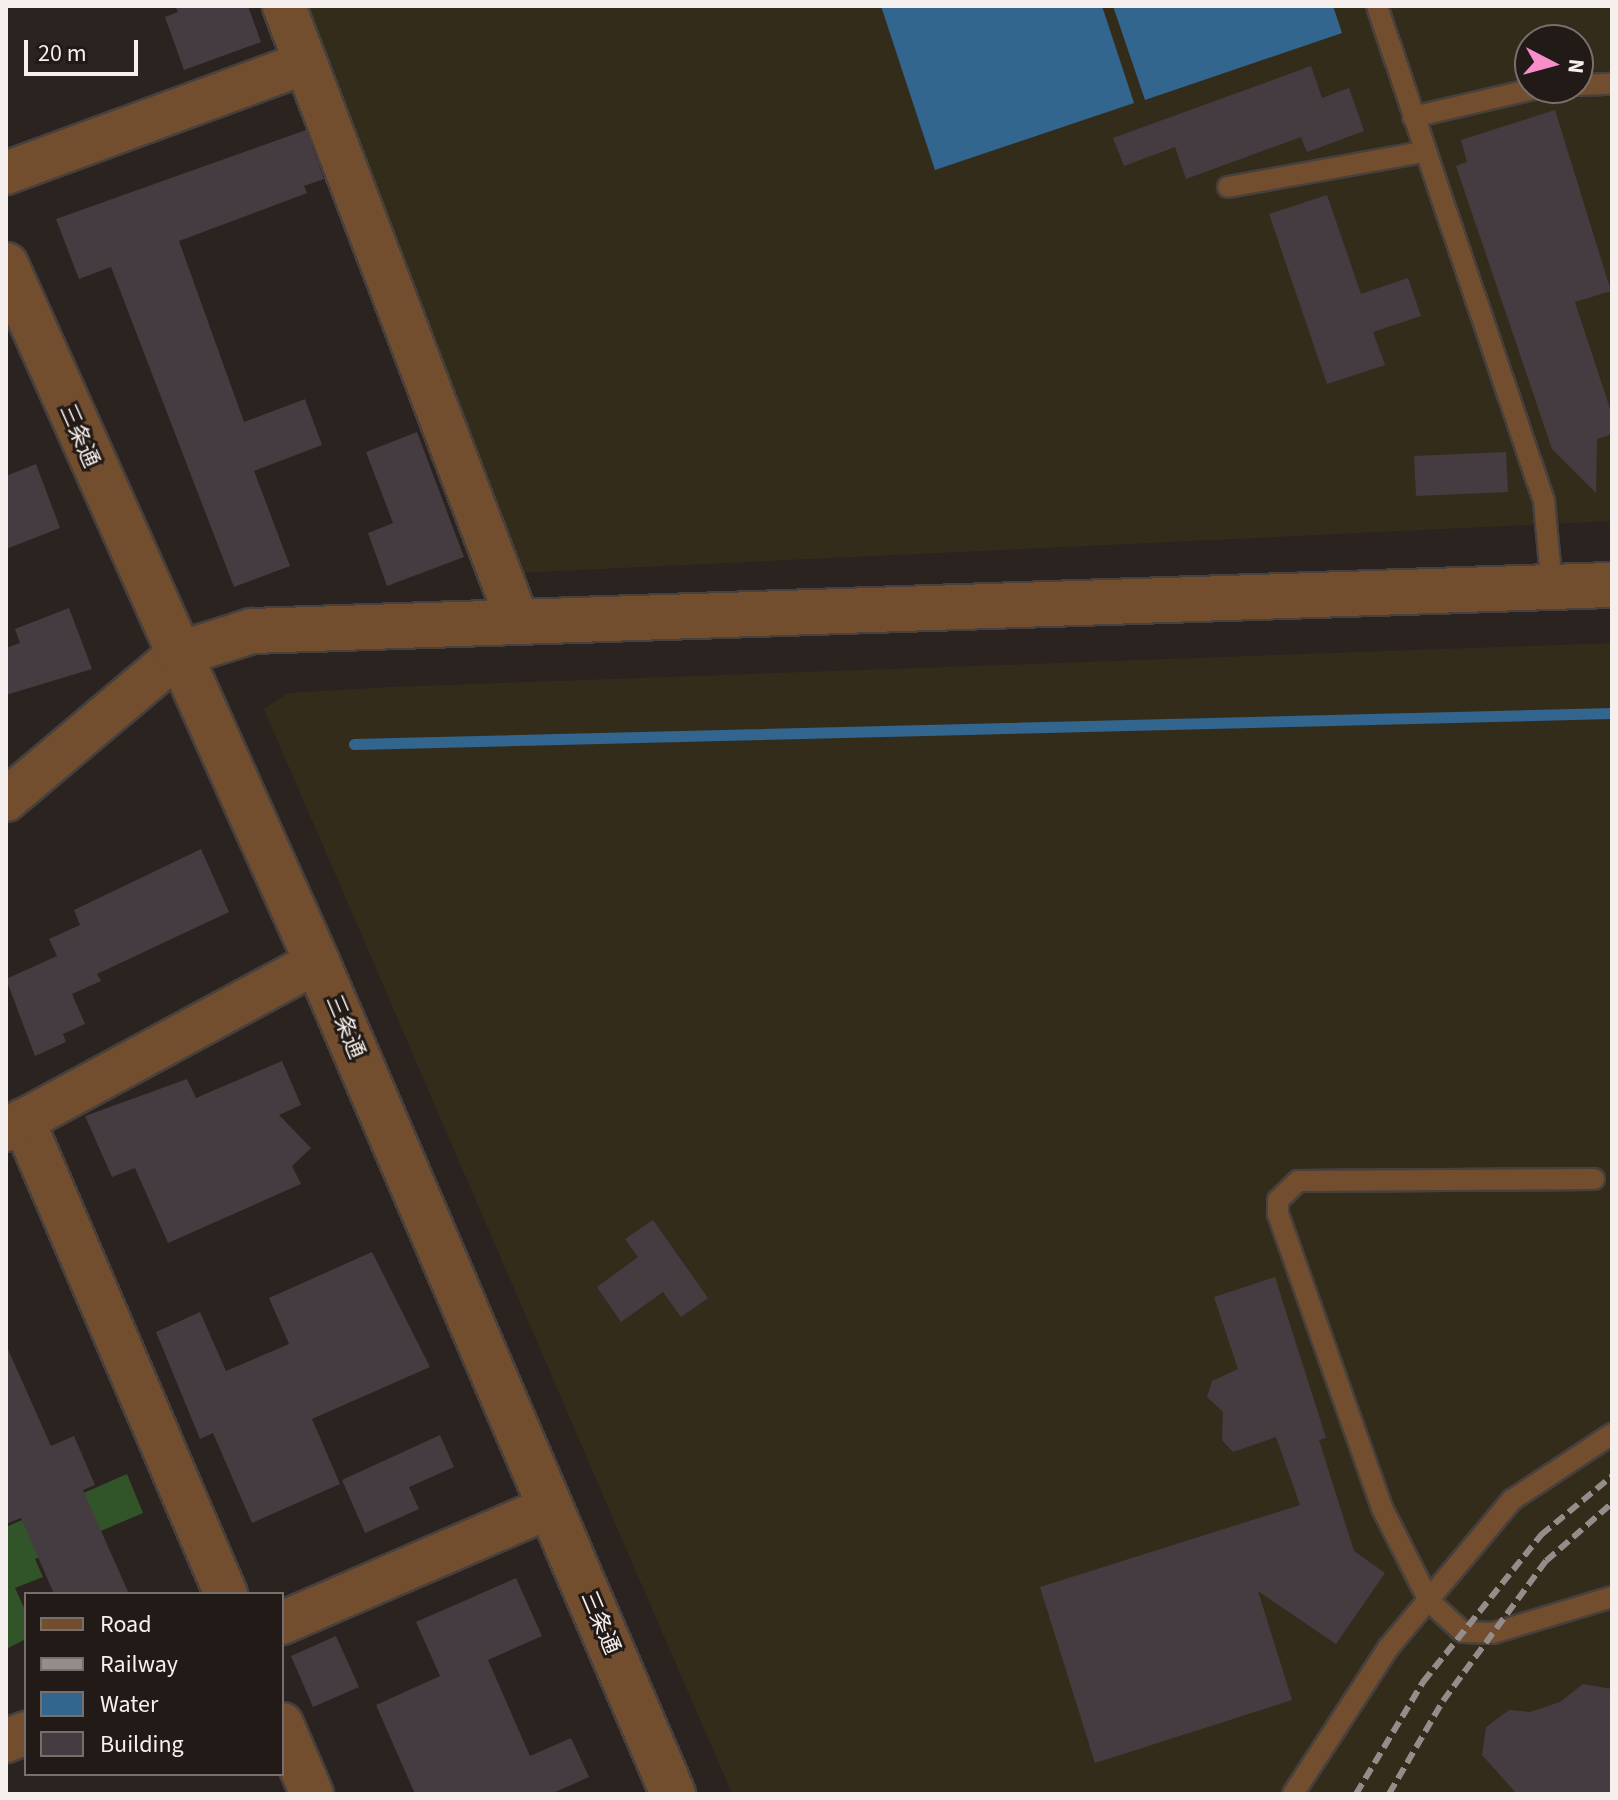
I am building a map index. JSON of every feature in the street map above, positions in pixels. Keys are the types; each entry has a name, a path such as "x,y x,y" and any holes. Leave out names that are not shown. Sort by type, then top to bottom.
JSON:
{"street":[{"path":"284,6 517,619"},
{"path":"6,173 305,63"},
{"name":"三条通","path":"6,265 317,962 673,1794"},
{"path":"6,800 179,654 252,631 517,619 1612,585"},
{"path":"225,1592 15,1125 317,962"},
{"path":"284,1622 550,1507"},
{"path":"284,1729 312,1794"}],"lane":[{"path":"1377,6 1422,152 1544,501 1552,587"},
{"path":"1413,117 1514,94"},
{"path":"1228,187 1422,152"},
{"path":"1594,1179 1298,1181 1278,1200 1382,1508 1429,1601 1463,1632 1493,1633 1612,1597"},
{"path":"1293,1794 1389,1647 1512,1500 1612,1434"}],"shaded area":[{"path":"308,6 1612,6 1612,521 516,573"},
{"path":"1612,643 1612,1794 732,1794 264,709 288,693 390,687"}],"green space":[{"path":"127,1474 143,1513 35,1559 43,1577 15,1588 24,1608 24,1640 6,1649 6,1527"}],"water":[{"path":"881,6 1102,6 1134,103 935,170"},
{"path":"1113,6 1333,6 1342,33 1145,100"}],"building":[{"path":"175,6 248,6 261,42 184,70 165,17 178,12"},
{"path":"1311,66 1322,98 1349,88 1364,131 1307,152 1301,137 1186,179 1175,147 1124,166 1113,138"},
{"path":"1555,110 1611,291 1575,302 1612,415 1612,434 1597,439 1596,493 1552,449 1456,166 1467,162 1461,140"},
{"path":"306,130 324,179 304,186 307,193 179,241 244,422 305,399 322,445 254,471 290,566 234,587 111,267 79,279 56,219"},
{"path":"1327,195 1361,294 1408,278 1421,316 1373,332 1385,365 1327,384 1269,214"},
{"path":"417,432 464,557 387,586 368,533 393,523 366,452"},
{"path":"1506,452 1508,492 1416,496 1414,456"},
{"path":"36,464 60,528 6,549 6,476"},
{"path":"69,608 92,669 6,695 6,648 20,643 15,629"},
{"path":"201,849 229,912 97,974 101,981 72,994 85,1024 63,1034 66,1042 35,1056 6,979 57,956 49,939 80,925 74,910"},
{"path":"282,1061 301,1105 279,1115 311,1148 292,1166 301,1184 168,1243 135,1168 112,1177 85,1116 187,1079 196,1098"},
{"path":"653,1220 708,1298 681,1317 663,1292 621,1322 597,1287 638,1257 625,1239"},
{"path":"372,1252 430,1367 312,1419 340,1484 252,1523 213,1433 200,1439 156,1332 200,1312 226,1371 289,1344 269,1298"},
{"path":"1275,1277 1326,1438 1319,1440 1354,1551 1385,1573 1336,1644 1258,1591 1292,1700 1095,1763 1040,1587 1300,1505 1276,1437 1233,1452 1222,1440 1223,1412 1207,1397 1212,1381 1238,1369 1214,1297"},
{"path":"6,1345 51,1446 74,1436 95,1485 83,1490 128,1592 53,1592 21,1518 6,1524"},
{"path":"440,1435 454,1467 409,1487 419,1509 365,1533 342,1480"},
{"path":"516,1578 542,1636 488,1660 530,1756 571,1738 589,1777 551,1794 415,1794 376,1705 440,1676 416,1622"},
{"path":"336,1636 359,1687 313,1707 291,1656"},
{"path":"1583,1684 1612,1689 1612,1794 1517,1794 1482,1755 1486,1727 1509,1710 1530,1712 1560,1702"}],"waterway":[{"path":"354,744 1612,713"}],"railway":[{"path":"1356,1794 1423,1682 1541,1535 1612,1476"},
{"path":"1389,1794 1443,1701 1546,1561 1612,1503"}]}
